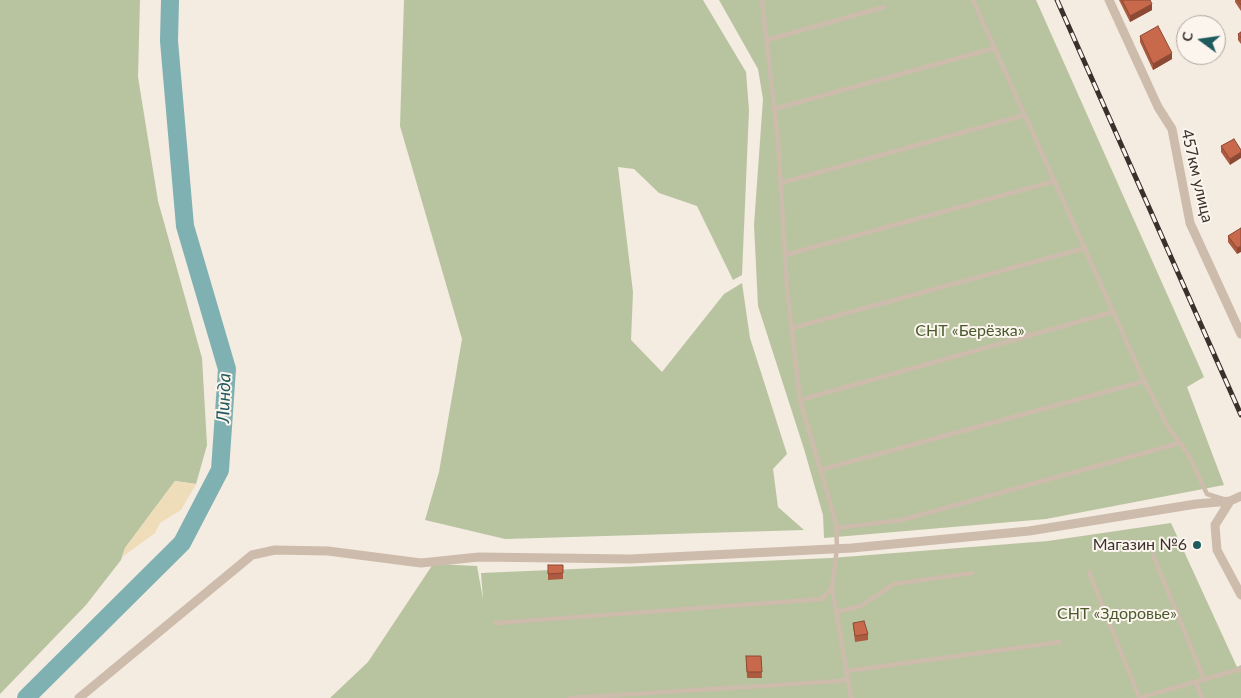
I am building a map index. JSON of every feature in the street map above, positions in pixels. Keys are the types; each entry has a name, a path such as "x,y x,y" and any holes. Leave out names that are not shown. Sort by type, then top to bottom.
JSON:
{"street":[{"name":"457км улица","path":"1109,0 1158,107 1172,129 1190,223 1241,334"},
{"path":"78,698 252,555 275,550 328,552 421,563 479,557 630,558 837,548 1029,531 1196,504 1230,501 1241,496"},
{"path":"1230,501 1215,526 1217,550 1241,594"}],"lane":[{"path":"762,0 781,183 785,255 800,400 836,528 837,548 832,588 851,698"},
{"path":"974,0 1113,312 1168,427 1188,454 1207,494 1230,501"},
{"path":"767,40 884,7"},
{"path":"774,110 995,48"},
{"path":"781,183 1025,115"},
{"path":"785,255 1055,181"},
{"path":"792,328 1085,248"},
{"path":"800,400 1113,312"},
{"path":"820,470 1145,381"},
{"path":"836,528 902,520 1180,443"},
{"path":"1153,555 1204,679"},
{"path":"1089,572 1138,698 1241,669"},
{"path":"836,612 861,606 894,584 972,574"},
{"path":"496,623 822,599 832,588"},
{"path":"847,671 1060,642"},
{"path":"570,698 840,681 848,678"},
{"path":"1196,682 1202,698"}],"green space":[{"path":"0,0 140,0 138,77 158,201 202,358 207,445 196,484 175,481 125,548 121,560 86,605 0,694"},
{"path":"404,0 703,0 746,72 749,110 742,275 733,280 697,206 659,193 634,169 618,167 633,292 631,340 662,372 724,294 742,283 750,338 787,454 773,469 778,507 804,530 505,539 425,520 439,472 462,339 400,126"},
{"name":"СНТ «Берёзка»","path":"719,0 1036,0 1204,377 1187,387 1224,485 1046,519 824,538 823,515 758,306 754,225 763,99 758,69"},
{"name":"СНТ «Здоровье»","path":"1171,523 1237,667 1241,665 1241,698 330,698 368,662 433,564 477,566 483,599 481,573 831,558 1048,541"}],"sand":[{"path":"175,481 196,484 181,510 160,523 155,533 122,557 125,548"}],"building":[{"path":"1122,0 1150,0 1152,4 1130,16"},
{"path":"1158,26 1172,53 1153,64 1140,36"},
{"path":"1234,139 1241,152 1230,159 1221,146"},
{"path":"1241,228 1241,246 1237,248 1228,236"},
{"path":"548,565 563,565 563,573 548,574"},
{"path":"864,621 868,634 855,636 853,623"},
{"path":"746,656 761,656 762,672 747,672"}],"waterway":[{"name":"Линда","path":"26,698 182,543 220,470 227,369 185,226 169,41 170,0"}],"railway":[{"path":"1057,0 1241,415"}],"place":[{"name":"Магазин №6","path":"1197,545"}]}
